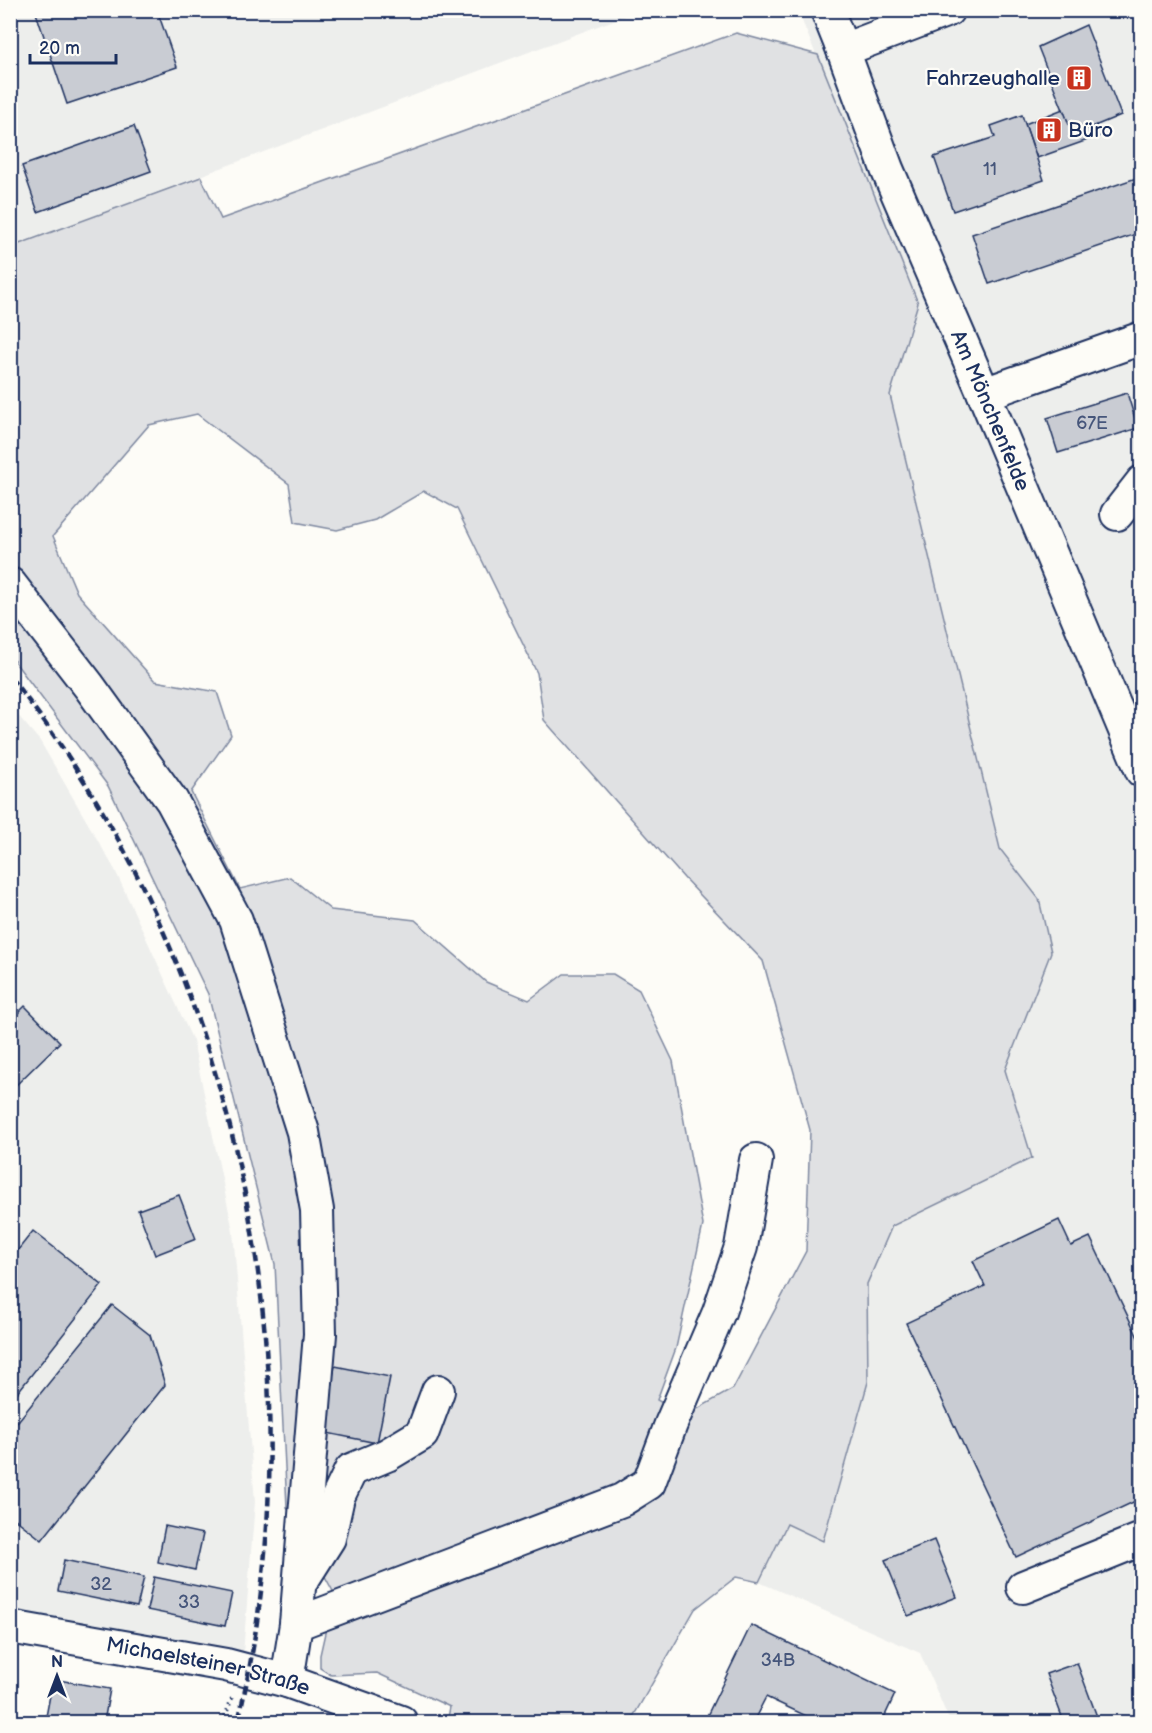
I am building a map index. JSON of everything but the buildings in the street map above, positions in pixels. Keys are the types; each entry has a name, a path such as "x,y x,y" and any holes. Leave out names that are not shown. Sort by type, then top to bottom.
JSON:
{"street":[{"name":"Am Mönchenfelde","path":"827,10 887,169 1142,771"},
{"path":"843,50 948,10"},
{"path":"984,394 1142,338"},
{"path":"1117,514 1142,482"},
{"path":"10,584 89,686 172,801 236,920 303,1132 317,1210 320,1334 296,1624 287,1681"},
{"path":"296,1624 622,1500 649,1483 723,1301 741,1247 756,1160"},
{"path":"299,1585 329,1538 338,1497 351,1470 387,1455 422,1434 438,1391"},
{"path":"1023,1587 1142,1539"},
{"name":"Michaelsteiner Straße","path":"10,1627 225,1665 287,1681 401,1722"}],"shaded area":[{"path":"11,11 638,11 11,247"},
{"path":"798,11 1141,11 1141,1722 950,1722 920,1653 759,1582 787,1524 824,1540 868,1382 867,1284 892,1226 1032,1158 1005,1070 1051,952 1039,899 1000,849 890,395 918,303"},
{"path":"736,33 818,55 918,303 890,395 1000,849 1039,899 1051,952 1005,1070 1032,1158 892,1226 867,1284 868,1382 823,1541 787,1524 759,1582 736,1577 695,1609 630,1722 458,1722 448,1718 450,1707 377,1673 331,1675 320,1668 320,1655 334,1593 287,1507 275,1264 208,994 108,786 11,657 11,247 201,177 221,219","holes":["197,414 289,484 295,522 337,530 375,520 424,491 457,509 537,673 544,720 684,878 763,961 810,1130 806,1251 733,1389 685,1416 657,1400 676,1348 703,1225 673,1061 639,990 613,974 564,974 529,1000 486,982 415,920 331,910 290,877 240,889 191,792 231,735 217,692 155,681 77,593 53,536 149,425"]},
{"path":"10,706 40,741 115,870 193,1041 233,1231 255,1502 243,1654 11,1610"}],"railway":[{"path":"10,677 89,789 154,911 205,1040 241,1174 263,1312 270,1450 261,1588 238,1722"}],"place":[{"name":"Fahrzeughalle","path":"1079,78"},
{"name":"Büro","path":"1049,130"}]}
